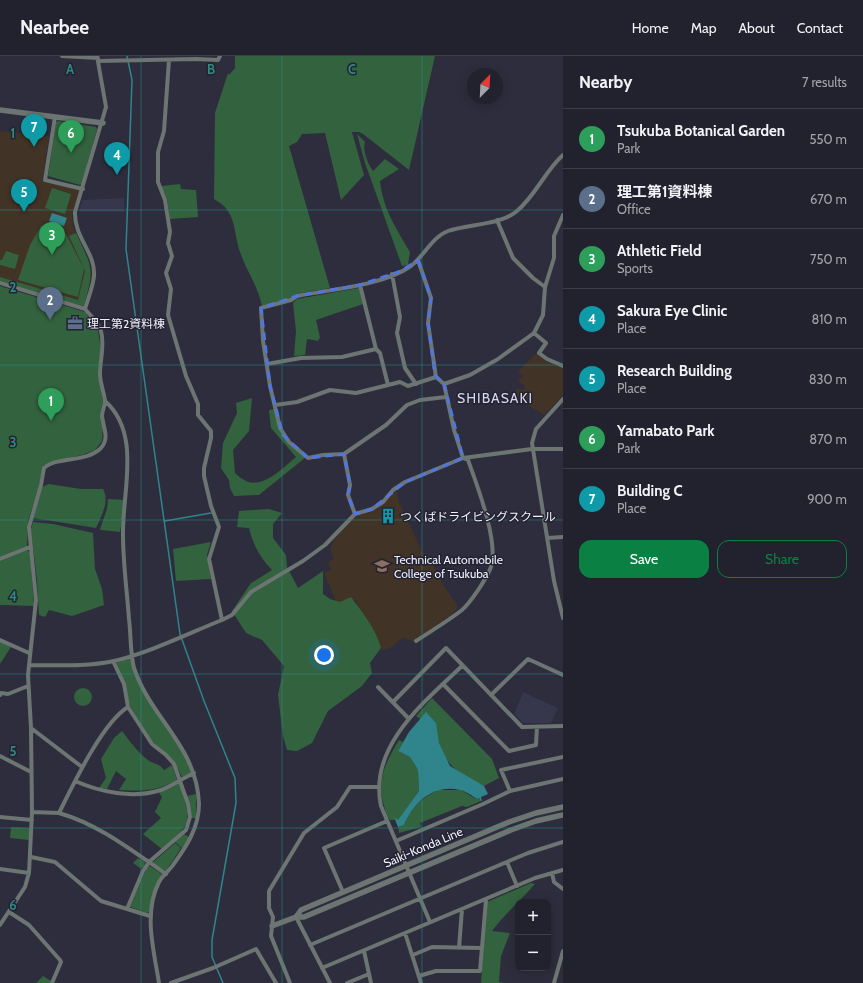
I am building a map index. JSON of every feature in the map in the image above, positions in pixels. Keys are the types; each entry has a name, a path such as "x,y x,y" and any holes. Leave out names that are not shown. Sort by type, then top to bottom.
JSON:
{"street":[{"path":"62,56 125,61 218,60 220,56"},
{"path":"85,309 94,276 91,259 77,231 75,220 103,123 106,101 98,58"},
{"path":"169,60 164,131 158,152 158,182 166,200 170,232 168,243 172,256 166,273 171,289 168,315 186,376 198,404 198,414 210,431 211,438 204,468 204,476 210,506 219,527 209,559 222,620"},
{"path":"0,110 103,123"},
{"path":"55,117 45,180 83,188"},
{"path":"446,397 420,400 407,405 386,425 344,454 323,455 308,458 288,442 280,428 263,341 261,308 291,300 297,296 360,285 410,266 418,260 438,236 447,231 497,220 516,212 563,155"},
{"path":"444,384 470,375 498,359 534,334 543,315 545,287 554,258 554,236 563,215"},
{"path":"497,220 513,258 533,278 545,287"},
{"path":"416,641 462,609 474,595 491,567 492,546 482,498 468,460 463,458 446,397 444,384 436,377 428,322 431,298 418,260"},
{"path":"392,274 400,317 397,333 405,368 416,384"},
{"path":"0,283 85,309 95,321 101,332 103,350 100,374 105,401 102,415 106,437 102,446 80,458 50,464 44,468 40,491 30,523 30,547 36,600 35,618 29,654 28,686 31,728 31,857 25,887 0,925"},
{"path":"360,285 376,349 380,353 388,385"},
{"path":"534,334 546,343 539,353 547,359 563,366"},
{"path":"267,364 301,358 342,357 376,349"},
{"path":"275,405 297,402 330,390 356,393 400,382 408,386 436,377"},
{"path":"563,399 536,430 533,436 532,449 554,581 563,618"},
{"path":"105,401 112,408 123,432 128,454 123,534 134,667 147,696 188,757 194,773 199,804 197,823 191,837 159,882 150,916 159,983"},
{"path":"29,665 77,665 113,661 132,656 222,620 232,615 251,592 303,561 325,544 355,514 372,509 383,502 393,490 405,482 463,458 532,449 563,449"},
{"path":"344,454 350,484 348,495 355,514"},
{"path":"547,538 563,537"},
{"path":"0,559 30,547"},
{"path":"0,640 29,654"},
{"path":"393,702 446,648 522,727 563,726"},
{"path":"491,695 528,659 563,675"},
{"path":"113,661 124,684 128,707 152,744 166,754 174,764 188,804 189,823 178,837 149,862 143,871 127,909"},
{"path":"430,922 381,806 378,787 384,762 409,719 462,666"},
{"path":"443,684 509,751 536,745 537,727"},
{"path":"0,695 1,693 8,694 28,686"},
{"path":"378,687 409,719"},
{"path":"59,813 82,767 116,716 128,707"},
{"path":"31,728 82,767"},
{"path":"0,756 31,772"},
{"path":"510,791 501,770 563,757"},
{"path":"75,781 102,792 145,793 161,790 194,773"},
{"path":"396,841 510,791 563,779"},
{"path":"290,983 271,936 273,917 269,908 269,891 304,833 337,807 350,787 378,787"},
{"name":"Saiki-Konda Line","path":"296,917 301,910 509,822 536,813 563,807"},
{"path":"32,812 59,813 94,825 166,874"},
{"name":"Saiki-Konda Line","path":"272,926 296,917 304,917 511,830 536,821 563,815"},
{"path":"0,817 32,820"},
{"path":"343,892 324,848 387,821"},
{"path":"310,944 507,862 545,847 563,842"},
{"path":"31,857 55,862 101,901 150,916"},
{"path":"507,862 517,886"},
{"path":"0,869 29,873"},
{"path":"322,968 517,886 563,870"},
{"path":"552,873 554,882 563,889"},
{"path":"419,976 436,971 480,971 486,900"},
{"path":"459,948 462,909"},
{"path":"9,912 29,925 62,962 52,983"},
{"path":"296,917 330,983"},
{"path":"405,933 421,983"},
{"path":"413,955 432,947 482,948"},
{"path":"171,983 213,968 256,949 276,983"},
{"path":"364,951 371,983"},
{"path":"554,983 563,951"},
{"path":"347,983 369,974"}],"highlighted area":[{"path":"418,260 431,298 428,323 435,375 444,384 463,458 405,482 372,509 355,514 348,495 350,485 344,454 308,458 283,435 270,386 261,308 297,296 360,285 401,271"}],"shaded area":[{"path":"235,56 435,56 409,170 363,134 359,132 352,132 364,175 341,200 325,133 302,134 297,142 289,146 330,288 297,294 289,299 262,306 240,252 231,216 225,207 214,199 215,113 228,73 229,75 235,68"},
{"path":"58,121 96,127 97,129 82,184 80,185 48,176 56,122"},
{"path":"0,131 49,136 42,182 78,189 80,191 72,215 73,227 89,261 92,275 84,305 82,306 0,281"},
{"path":"357,134 365,142 364,146 367,161 373,171 385,159 399,169 380,181 387,209 410,252 408,265 402,266 365,163"},
{"path":"180,184 181,189 196,190 198,217 170,219 167,199 161,186"},
{"path":"52,188 71,194 65,214 45,208"},
{"path":"124,198 124,212 79,212 82,200"},
{"path":"52,213 67,218 64,226 49,221"},
{"path":"41,226 66,234 84,269 78,297 18,280 30,245"},
{"path":"76,233 86,253 91,275 84,305 82,306 0,281 0,277 78,300 85,271 69,236"},
{"path":"6,251 19,255 15,269 0,265 0,260 2,260"},
{"path":"0,286 85,312 98,331 101,350 98,374 103,401 100,415 103,427 102,441 95,450 82,455 48,463 43,466 38,490 28,521 27,547 0,557"},
{"path":"359,288 363,304 316,320 320,337 318,341 307,339 305,355 294,356 296,331 293,303 297,299"},
{"path":"537,353 547,362 563,368 563,395 544,415 518,399 519,396 516,393 517,388 523,390 525,386 518,381 523,376 518,371"},
{"path":"252,398 249,431 233,450 235,473 246,481 253,483 259,482 273,476 296,457 271,428 269,410 275,409 283,435 306,457 259,495 234,496 230,488 229,480 221,468 223,443 237,413 236,403"},
{"path":"49,484 81,489 103,489 106,499 96,528 33,518 42,487"},
{"name":"Technical Automobile College of Tsukuba","path":"396,489 398,500 425,558 431,560 443,584 458,607 451,615 413,641 402,638 392,647 383,650 376,640 355,600 338,606 324,573 331,570 328,562 334,559 330,550 333,541 347,524 357,516 377,510"},
{"path":"108,499 125,500 120,532 100,529 107,509"},
{"path":"269,509 282,513 273,524 273,538 286,555 287,567 298,588 323,571 323,594 330,599 340,602 351,597 372,628 381,648 370,663 372,673 362,686 328,711 312,743 297,751 287,750 283,736 278,695 284,666 262,640 246,633 232,611 251,583 272,570 258,550 249,528 237,527 239,511"},
{"path":"33,522 53,524 93,533 95,569 102,589 104,605 72,616 49,610 45,617 39,615 31,529"},
{"path":"211,542 207,555 211,579 176,581 173,549"},
{"path":"27,550 30,552 34,606 0,605 0,561"},
{"path":"0,641 11,647 0,664"},
{"path":"131,658 144,694 187,759 191,773 182,777 175,763 152,741 130,706 116,663"},
{"path":"79,688 87,688 92,693 90,704 87,706 79,706 74,701 74,693"},
{"path":"523,692 558,708 551,723 523,723 514,714"},
{"path":"432,698 492,759 499,778 484,786 462,774 451,765 439,744 435,725 430,718 426,713 420,719 416,716"},
{"path":"426,712 436,723 439,743 450,766 484,786 488,794 481,797 481,801 479,798 477,799 467,792 460,790 450,789 433,792 419,802 413,809 404,825 398,827 394,817 398,820 419,791 418,770 410,757 398,751 409,732"},
{"path":"122,731 137,750 150,762 160,766 164,770 172,765 177,780 155,789 135,791 119,790 126,779 116,771 107,789 99,788 106,778 101,759 114,738"},
{"path":"399,740 403,742 398,751 410,757 418,770 419,791 398,821 394,818 395,820 390,820 388,816 383,802 381,785 387,762"},
{"path":"179,783 186,806 187,821 180,833 163,850 143,834 161,818 155,812 162,797 159,793"},
{"path":"438,790 461,790 476,799 479,798 481,801 467,807 462,806 420,823 421,827 399,833 398,827 404,825 410,813 417,804 426,796"},
{"path":"196,794 196,818 192,818 187,796"},
{"path":"11,827 30,828 29,840 10,838"},
{"path":"184,834 189,837 182,848 175,842"},
{"path":"175,843 181,848 166,871 152,863"},
{"path":"138,858 145,862 144,867 140,868 133,863"},
{"path":"148,865 162,874 149,912 147,913 130,907"},
{"path":"531,883 535,884 521,899 515,899 515,905 492,931 510,933 501,956 499,982 504,983 481,983 487,902"},
{"path":"43,976 51,981 50,983 36,983"}],"waterway":[{"path":"127,56 132,80 126,249 180,634 204,701 235,778 236,803 212,940 212,957 223,983"},
{"path":"165,521 211,513"}],"place":[{"name":"Building C","path":"34,147"},
{"name":"Yamabato Park","path":"71,153"},
{"name":"Sakura Eye Clinic","path":"117,175"},
{"name":"Research Building","path":"24,212"},
{"name":"Athletic Field","path":"52,255"},
{"name":"理工第1資料棟","path":"50,320"},
{"name":"理工第2資料棟","path":"75,323"},
{"name":"Tsukuba Botanical Garden","path":"51,421"},
{"name":"つくばドライビングスクール","path":"388,516"},
{"name":"Technical Automobile College of Tsukuba","path":"382,566"}],"district":[{"name":"SHIBASAKI","path":"495,398"}]}
